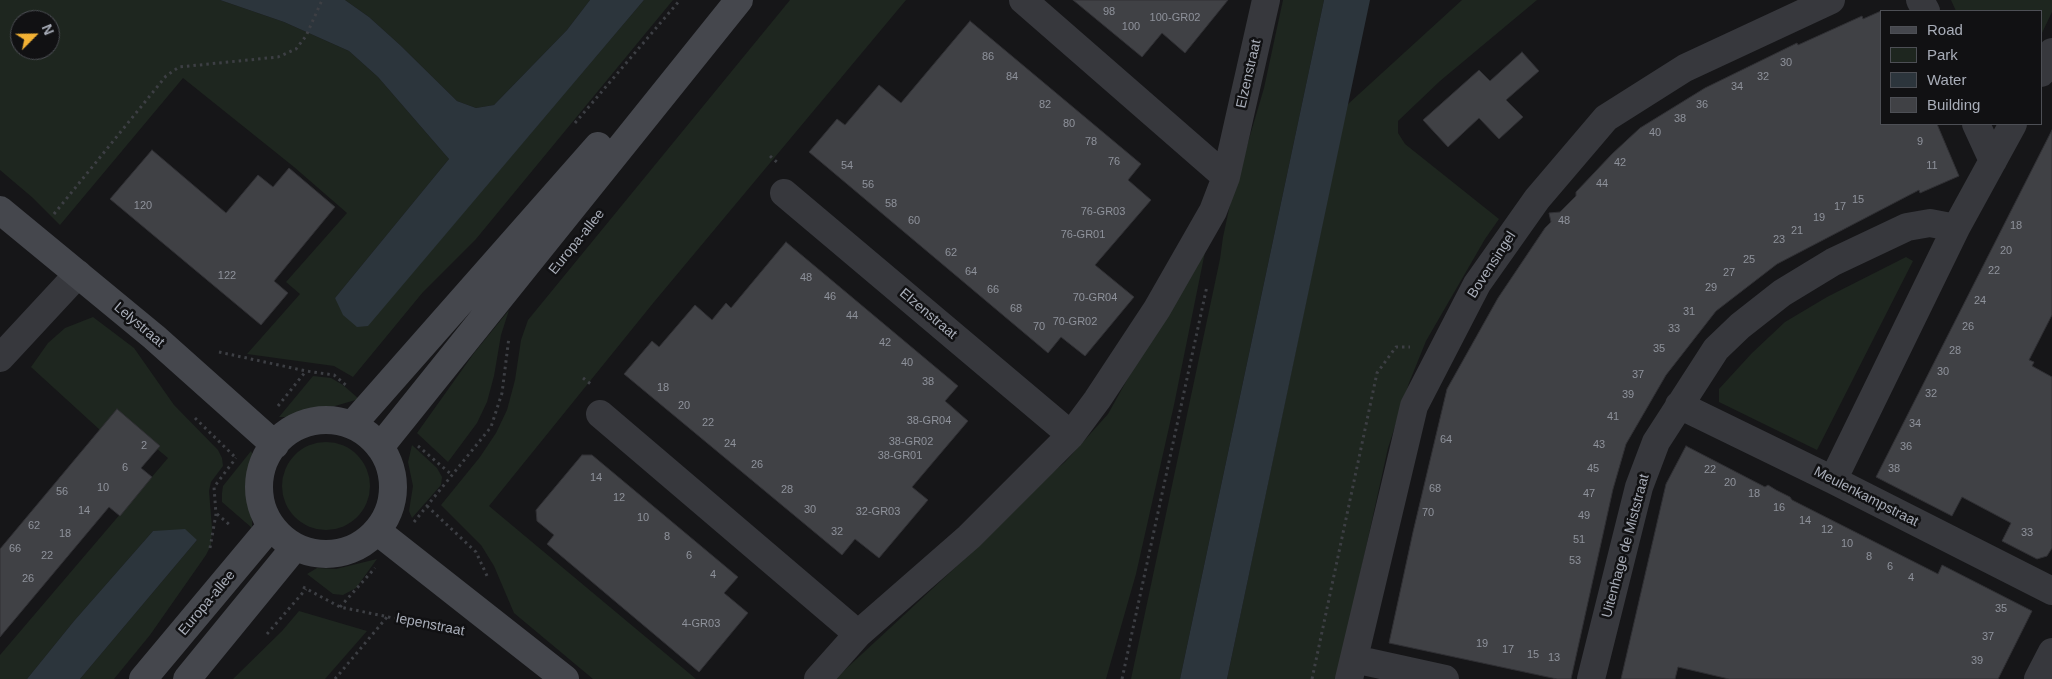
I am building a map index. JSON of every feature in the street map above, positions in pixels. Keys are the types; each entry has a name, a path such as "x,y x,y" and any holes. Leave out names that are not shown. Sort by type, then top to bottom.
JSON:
{"main road":[{"path":"352,425 591,155 718,0"},
{"name":"Europa-allee","path":"380,447 739,0"},
{"name":"Lelystraat","path":"0,210 35,237 154,338 275,445"},
{"path":"330,420 352,425 368,434 380,447 390,467 393,490 389,512 377,531 360,545 339,553 317,554 295,548 271,526 261,508 258,487 262,466 275,445 287,432 308,422 330,420"},
{"name":"Europa-allee","path":"143,679 271,526"},
{"name":"Iepenstraat","path":"377,531 565,679"},
{"path":"187,679 295,548"}],"street":[{"path":"1023,0 1226,177"},
{"name":"Elzenstraat","path":"818,679 858,634 970,537 1071,435 1097,400 1157,309 1213,212 1226,177 1266,0"},
{"name":"Bovensingel","path":"1351,669 1414,406 1477,284 1531,206 1606,118 1685,68 1831,0"},
{"path":"2042,71 2052,52"},
{"path":"1976,125 1993,161"},
{"path":"1833,480 1956,228 2012,125"},
{"name":"Elzenstraat","path":"784,194 1071,435"},
{"name":"Uitenhage de Miststraat","path":"1591,679 1639,487 1656,442 1716,349 1740,326 1782,293 1833,262 1907,227 1930,223 1956,228"},
{"path":"0,358 78,274"},
{"name":"Meulenkampstraat","path":"1679,405 1833,480 2052,591"},
{"path":"600,414 858,634"},
{"path":"2038,679 2052,652"},
{"path":"1351,669 1445,679"}],"path":[{"path":"35,237 166,76 179,67 278,58 296,49 306,36 322,0"},
{"path":"1122,679 1208,282"},
{"path":"427,506 491,427 502,393 509,335"},
{"path":"1312,679 1377,373 1396,348 1414,347 1442,350"},
{"path":"213,350 306,371 334,375 351,389"},
{"path":"216,514 214,487 236,458"},
{"name":"Iepenstraat","path":"306,589 340,607 453,630"},
{"path":"335,679 387,616"}],"green space":[{"path":"0,0 220,0 284,22 349,51 378,77 449,159 335,298 367,326 644,0 673,0 476,239 423,292 353,377 334,366 247,354 300,294 286,282 347,213 294,167 183,78 60,225 33,198 0,170"},
{"path":"345,0 590,0 567,30 494,105 476,108 457,101 369,17"},
{"path":"790,0 906,0 654,302 489,506 696,679 593,679 514,613 494,566 481,545 441,505 480,457 496,433 507,410 515,380 521,340 528,320"},
{"path":"1283,0 1324,0 1180,679 1131,679 1231,200 1264,88"},
{"path":"1462,0 1537,0 1440,81 1398,121 1398,133 1405,144 1499,219 1485,239 1426,341 1409,383 1388,448 1337,679 1227,679 1347,105"},
{"path":"1951,0 2052,0 2052,12 2042,33 2042,10 1956,10"},
{"path":"1207,242 1174,405 1136,574 1106,679 835,679 972,552 1040,483 1065,462 1108,414"},
{"path":"1906,257 1913,261 1817,450 1719,402 1719,389 1752,353 1785,322 1827,297"},
{"path":"509,310 501,335 494,376 487,402 477,423 448,462 417,433 474,353"},
{"path":"93,317 134,348 174,405 218,450 223,466 211,482 209,491 212,528 211,545 150,635 114,679 80,679 197,540 153,531 74,621 27,679 0,679 0,655 168,458 114,413 100,430 31,367 48,343 65,328"},
{"path":"313,376 331,378 343,385 359,399 335,406 311,408 288,417 279,417"},
{"path":"326,442 343,446 357,455 366,469 370,486 366,503 357,517 343,526 326,530 309,526 295,517 286,503 282,486 286,469 295,455 309,446"},
{"path":"412,445 437,468 442,477 441,485 412,518 409,511 413,486 408,462"},
{"path":"251,451 254,457 248,476 248,501 252,528 222,502 223,486"},
{"path":"377,559 356,588 343,595 333,594 307,574 317,568 336,569"},
{"path":"299,611 367,631 325,679 233,679 282,631"}],"water":[{"path":"220,0 345,0 369,17 457,101 476,108 494,105 567,30 590,0 644,0 368,326 357,327 343,315 335,298 449,159 378,77 349,51 284,22"},
{"path":"1324,0 1370,0 1227,679 1180,679"},
{"path":"185,529 197,540 80,679 27,679 74,621 153,531"}],"building":[{"path":"1073,0 1228,0 1185,53 1162,33 1142,57"},
{"path":"1880,11 1880,125 1937,125 1959,176 1920,193 1919,190 1777,264 1716,311 1666,375 1626,444 1613,489 1571,679 1557,679 1389,643 1447,389 1498,298 1551,222 1549,213 1560,212 1612,154 1640,128 1705,88 1797,43 1798,45 1862,16 1863,19"},
{"path":"970,21 1141,164 1128,180 1151,200 1095,265 1134,297 1085,356 1061,337 1048,353 809,152 837,119 845,125 879,85 901,103"},
{"path":"1522,52 1539,71 1506,100 1523,117 1499,139 1479,118 1448,147 1423,120 1479,70 1490,81"},
{"path":"2052,130 2052,315 2029,360 2034,362 2032,366 2052,377 2052,548 2047,556 2037,559 2002,541 2011,523 1962,497 1952,516 1876,477"},
{"path":"152,150 226,213 258,175 273,187 289,168 335,207 274,281 288,293 261,325 110,199"},
{"path":"786,242 958,386 945,401 968,421 912,487 928,500 879,558 855,539 842,555 624,374 652,341 659,347 695,305 712,320 726,303 731,308"},
{"path":"117,409 160,446 141,468 152,477 120,516 109,507 0,637 0,549"},
{"path":"1686,446 1765,487 1768,485 1792,500 1938,574 1942,565 2032,611 1998,679 1729,679 1678,667 1675,679 1621,679 1666,484"},
{"path":"582,455 592,455 738,577 724,593 748,613 699,672 547,544 554,535 537,521 536,510"}]}
